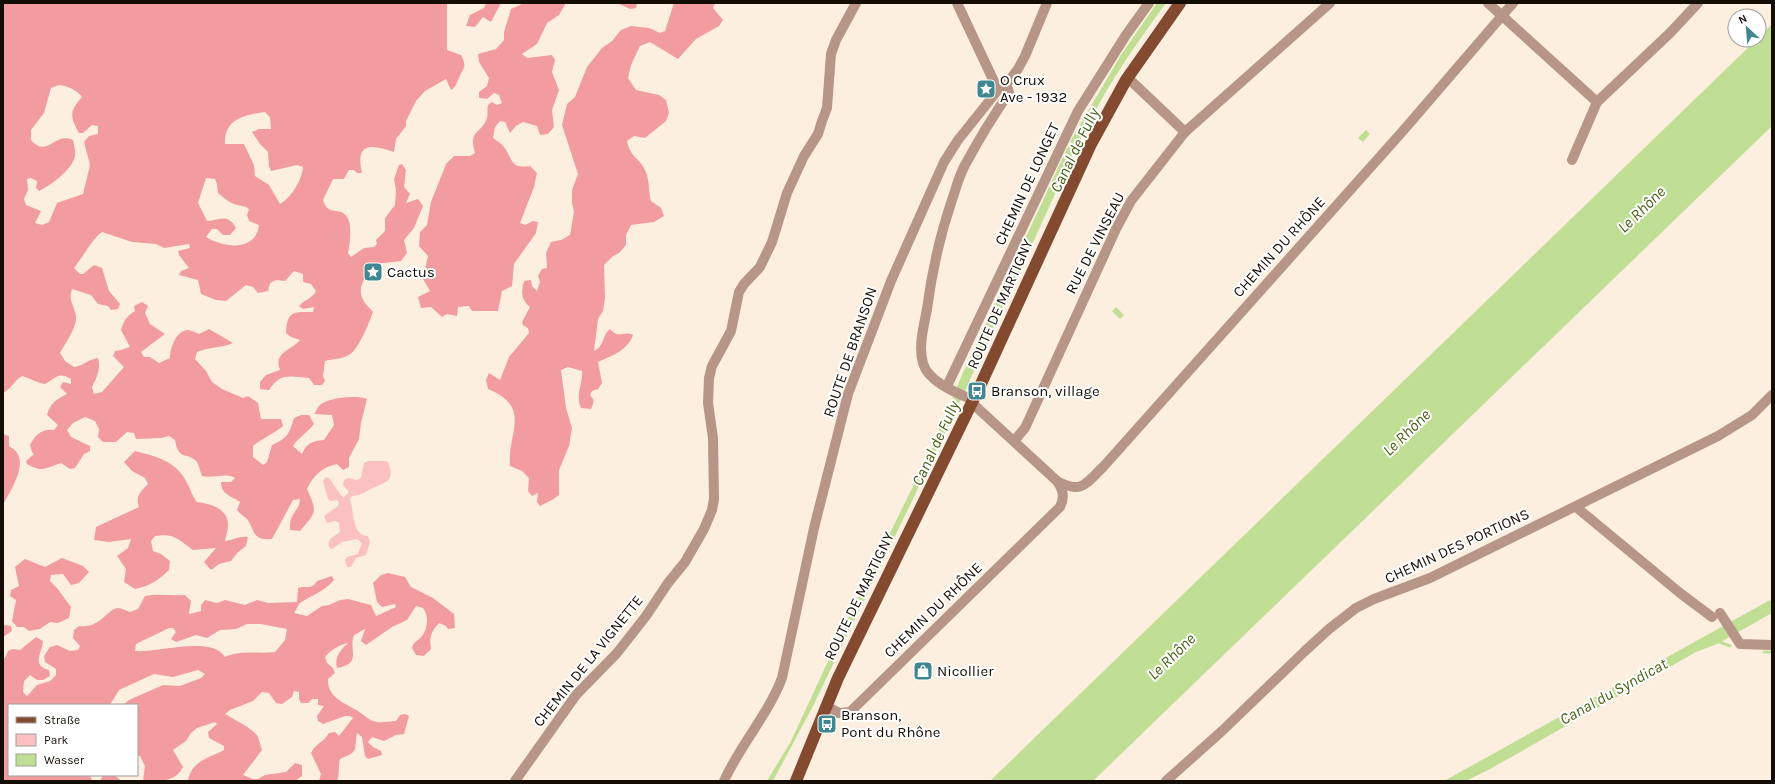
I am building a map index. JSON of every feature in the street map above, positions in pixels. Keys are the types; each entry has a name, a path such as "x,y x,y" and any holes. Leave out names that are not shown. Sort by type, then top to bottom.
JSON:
{"main road":[{"name":"ROUTE DE MARTIGNY","path":"796,781 826,706 859,634 1091,144 1128,78 1180,3"}],"street":[{"name":"CHEMIN DE LA VIGNETTE","path":"515,781 576,695 618,653 646,616 668,583 685,562 704,529 712,510 714,499 713,438 708,403 709,378 712,366 731,331 739,292 744,284 760,267 772,242 787,193 804,156 818,134 827,108 831,54 836,40 856,3"},
{"path":"957,3 1001,88 1008,89 1009,93 1000,103 965,166 944,223 933,270 924,326 923,363 935,380 970,400 1057,481"},
{"name":"ROUTE DE BRANSON","path":"724,781 737,755 772,699 782,678 814,528 848,394 891,281 944,162 958,140 1001,88 1013,76 1025,56 1047,3"},
{"name":"CHEMIN DE LONGET","path":"949,388 1078,111 1126,35 1149,3"},
{"name":"RUE DE VINSEAU","path":"1014,441 1025,428 1116,229 1131,201 1185,132 1330,3"},
{"path":"1488,3 1597,102"},
{"name":"CHEMIN DU RHÔNE","path":"1057,481 1069,488 1078,488 1086,484 1104,466 1396,138 1513,3"},
{"path":"1572,160 1597,102 1670,33 1698,3"},
{"path":"1128,78 1185,132"},
{"name":"CHEMIN DES PORTIONS","path":"1166,781 1222,731 1305,651 1356,608 1430,578 1731,429 1752,415 1772,394"},
{"name":"CHEMIN DU RHÔNE","path":"826,706 838,713 850,712 1056,512 1061,505 1063,495 1063,491 1057,481"},
{"path":"1576,507 1680,593 1718,615 1739,644 1747,646 1772,645"}],"green space":[{"path":"368,461 388,462 391,473 389,480 386,482 361,494 352,496 350,499 356,527 363,535 368,536 370,542 366,555 356,558 351,567 347,567 345,560 347,557 358,554 362,543 357,539 342,542 332,549 329,547 330,540 340,532 339,523 335,521 327,523 324,516 338,506 339,502 337,500 331,501 328,499 323,481 326,477 329,478 343,498 349,492 343,485 345,480 348,478 357,480 361,478 364,463"}],"shaded area":[{"path":"3,3 447,3 447,50 461,55 464,63 464,68 456,85 451,90 446,79 425,91 416,101 406,121 406,126 396,139 394,152 386,149 372,147 367,148 363,151 361,156 360,163 362,173 349,170 344,179 333,179 323,200 329,209 343,213 349,220 350,243 348,253 351,257 364,248 374,247 377,244 376,240 385,231 385,218 395,205 396,190 394,179 399,165 402,164 406,170 404,187 410,194 406,203 418,199 423,206 414,228 404,240 407,253 401,261 375,264 365,277 361,287 361,292 365,303 373,312 369,323 360,342 353,352 343,357 325,361 323,376 325,381 322,385 314,385 309,378 286,377 278,380 269,390 260,389 260,382 266,375 280,370 278,364 281,355 300,340 291,337 286,333 290,316 301,312 313,312 314,307 303,309 299,306 316,291 311,284 303,282 303,274 294,271 285,281 276,280 270,283 268,291 258,293 253,287 246,285 226,301 216,300 201,294 198,280 179,275 181,271 189,268 179,255 178,251 190,248 189,244 164,248 156,244 132,242 102,232 91,244 74,268 80,274 83,274 94,265 102,268 109,291 120,304 118,309 111,310 108,306 98,304 91,295 72,289 71,300 76,321 73,330 60,353 65,361 74,367 98,358 99,369 92,387 94,394 102,392 124,367 113,356 115,351 130,347 121,330 126,319 135,311 134,306 142,302 148,306 145,313 150,324 165,334 141,352 144,357 150,357 159,363 170,358 172,346 176,337 183,331 187,330 199,334 209,329 233,343 197,352 195,359 206,371 212,382 222,389 243,398 248,396 258,403 261,419 281,419 283,426 253,446 253,457 263,465 267,462 272,445 285,438 287,435 294,418 301,415 309,415 314,424 293,446 302,454 310,443 324,440 334,425 332,415 314,414 319,406 335,399 357,397 367,399 359,439 349,458 349,467 343,470 337,464 332,465 322,470 312,480 307,489 313,503 314,512 300,531 290,530 290,524 300,499 293,500 272,539 260,538 257,536 247,519 237,510 240,502 228,495 221,486 221,482 231,482 235,478 231,476 202,476 196,461 181,454 175,440 169,436 161,438 136,439 134,433 127,432 116,442 103,442 98,437 99,429 95,421 85,417 73,423 67,430 71,437 90,446 90,451 84,454 75,468 70,469 61,463 44,469 32,467 27,464 26,461 34,454 30,445 39,433 46,430 54,430 58,425 47,415 54,402 67,394 60,387 63,382 71,384 71,379 60,375 45,384 22,376 3,393","holes":["59,85 66,86 78,92 82,97 75,106 72,114 74,123 79,133 83,133 92,125 98,126 98,134 89,136 84,142 90,165 83,194 57,203 49,222 42,225 35,223 41,211 26,205 24,199 28,190 27,179 31,178 37,181 36,188 39,191 55,181 66,171 73,161 75,154 73,140 66,138 61,139 42,147 31,140 31,130 44,113 51,88","265,112 270,117 271,129 259,129 252,132 260,144 268,152 271,171 297,165 303,167 301,177 295,188 288,198 280,204 269,185 255,176 254,165 244,144 225,144 228,129 232,124 237,120 250,115","206,178 215,179 218,193 232,203 249,209 247,215 249,221 259,225 257,234 246,244 230,245 213,241 206,237 212,229 217,229 223,235 230,235 236,228 230,220 223,218 207,221 198,203"]},
{"path":"486,3 501,3 491,22 483,17 475,27 466,26 470,15 484,8"},
{"path":"524,3 566,3 559,15 547,23 537,44 522,54 527,58 552,55 555,60 552,72 559,90 552,110 554,127 548,134 540,135 537,126 523,122 516,126 510,133 505,122 500,121 495,127 493,138 503,146 515,164 524,167 530,166 537,173 534,187 520,223 525,225 533,221 538,222 536,233 514,264 512,286 502,291 498,311 472,311 469,306 458,307 457,316 447,314 442,317 431,307 421,308 418,297 430,291 423,279 428,256 419,246 420,232 427,225 431,202 446,164 454,156 470,156 475,153 473,145 474,136 482,127 487,118 488,105 492,102 497,105 502,103 499,95 494,93 487,99 479,98 479,92 487,86 489,78 479,62 478,54 496,49 504,40 504,32 511,9"},
{"path":"617,3 637,3 636,8 630,9"},
{"path":"674,3 715,3 713,8 723,20 719,26 696,39 678,59 650,42 640,46 631,65 628,78 636,90 659,95 666,100 669,113 666,121 645,138 634,136 627,141 633,155 643,166 647,174 651,201 661,208 664,216 654,222 631,225 626,235 626,245 619,253 612,257 604,265 605,298 603,311 598,319 594,351 598,349 607,331 610,329 616,334 633,335 631,340 623,349 598,362 602,383 598,389 592,391 590,395 594,401 591,409 581,408 579,403 582,371 568,367 561,370 566,408 572,428 569,446 559,470 559,495 540,506 537,502 538,493 532,496 528,491 529,478 522,471 510,466 510,454 515,422 514,413 510,404 502,396 488,389 486,380 489,373 500,380 509,357 529,333 528,328 523,325 522,322 530,307 522,296 524,281 531,280 532,286 537,291 540,282 538,276 542,269 547,268 546,253 551,242 561,240 570,235 574,212 572,190 578,174 562,125 567,104 575,97 587,67 602,48 612,41 621,30 631,26 649,28 660,33 665,31"},
{"path":"3,434 9,436 9,446 16,451 20,466 15,482 3,505"},
{"path":"135,451 165,461 177,469 183,476 197,502 213,506 222,511 225,515 228,525 225,541 248,537 246,546 237,553 231,561 219,564 211,570 204,562 216,548 193,550 171,536 155,536 151,541 153,551 161,554 170,561 169,570 154,582 140,588 135,589 124,582 126,569 117,556 128,548 131,539 109,542 94,540 96,527 139,507 138,497 141,491 148,484 145,478 132,471 124,462"},
{"path":"62,558 83,566 89,572 79,583 71,585 63,574 51,575 50,581 71,607 69,618 58,623 50,622 40,629 29,631 24,627 17,627 12,621 16,600 10,596 11,590 19,586 15,567 25,559 45,567"},
{"path":"388,573 405,577 411,587 433,598 454,614 455,628 448,629 446,626 439,623 431,635 431,649 424,656 416,655 412,648 426,630 427,622 426,614 423,608 416,606 407,620 392,627 366,645 361,641 365,629 354,635 352,660 345,666 337,668 336,660 343,648 348,643 335,648 325,657 327,663 333,668 335,673 328,679 328,685 333,695 337,699 369,719 377,722 396,721 400,715 405,714 409,716 404,734 396,735 384,741 372,737 368,742 373,747 381,751 382,755 368,759 365,756 362,737 357,733 353,752 340,759 337,781 319,781 321,774 311,753 329,733 335,732 339,736 353,718 350,716 345,716 323,724 318,721 317,716 324,706 318,705 318,699 312,699 308,703 301,703 299,699 299,692 294,691 292,697 282,704 276,703 269,693 262,692 253,701 230,710 225,714 255,733 258,737 262,750 243,775 253,779 258,779 265,775 286,772 295,763 302,765 302,776 295,781 188,781 190,774 197,765 207,758 224,750 224,746 209,738 208,732 217,724 215,722 197,728 191,733 186,741 173,750 183,767 176,776 166,780 143,781 145,766 140,756 138,756 138,704 124,704 129,700 163,685 180,686 201,678 205,674 198,670 173,677 154,674 119,690 111,704 8,704 8,776 90,776 92,781 3,781 3,658 5,658 8,651 12,649 20,650 36,637 43,641 39,662 40,665 49,670 50,676 43,680 37,680 30,675 24,681 23,692 27,696 37,685 50,681 56,675 56,669 45,662 44,656 50,647 57,645 70,651 78,650 80,646 73,638 74,630 79,626 92,625 98,622 114,609 119,608 130,612 138,609 145,596 185,595 191,601 189,614 201,611 201,605 205,600 217,603 225,600 245,605 257,600 268,603 297,602 298,588 311,587 317,581 332,576 334,580 330,584 322,591 300,603 294,613 307,616 322,606 348,599 371,605 376,616 396,607 395,604 382,607 377,602 373,583 381,575","holes":["247,624 261,624 287,629 285,640 275,652 269,653 243,653 225,657 218,651 209,647 197,646 135,651 136,644 169,628 173,628 176,632 171,639 176,642 196,635 207,638 220,630 236,629"]},
{"path":"3,626 11,626 12,631 3,637"},
{"path":"102,776 116,776 121,781 100,781"}],"water":[{"name":"Canal de Fully","path":"1157,3 1166,3 1115,78 1081,137 967,387 813,706 773,781 767,781 791,741 849,616 933,446 961,377 1071,140 1121,55"},
{"name":"Le Rhône","path":"1772,24 1772,126 1093,781 990,781 1748,48 1767,48 1767,29"},
{"path":"1366,130 1370,134 1363,142 1358,138"},
{"path":"1116,307 1124,315 1120,319 1112,311"},
{"name":"Canal du Syndicat","path":"1770,600 1772,603 1772,613 1717,644 1696,652 1492,768 1466,781 1444,781"}],"waterway":[{"path":"1717,641 1730,646"},
{"path":"1764,652 1772,652"}],"place":[{"name":"O Crux Ave - 1932","path":"986,89"},
{"name":"Cactus","path":"373,272"},
{"name":"Branson, village","path":"977,391"},
{"name":"Nicollier","path":"923,671"},
{"name":"Branson, Pont du Rhône","path":"827,724"}]}
